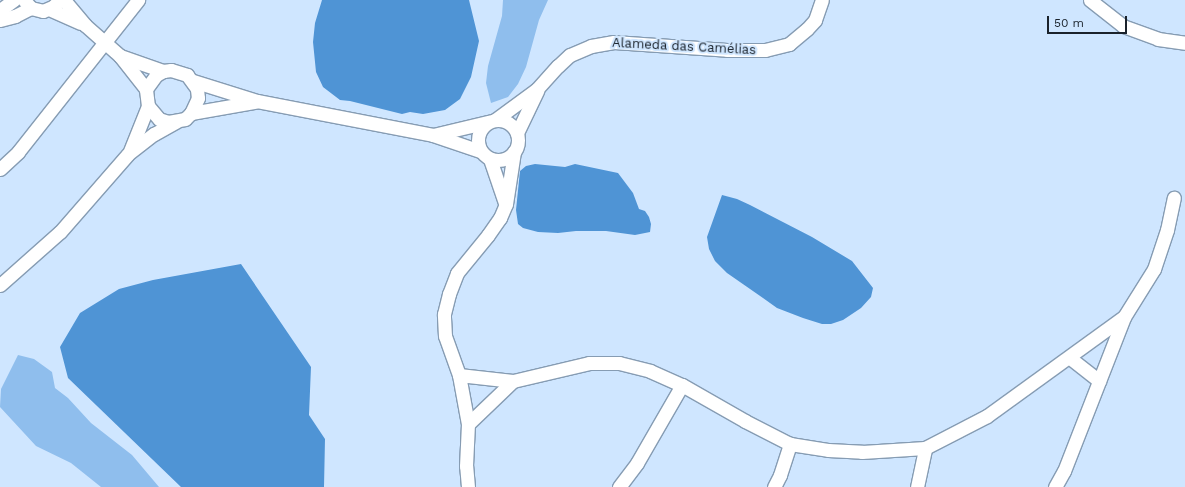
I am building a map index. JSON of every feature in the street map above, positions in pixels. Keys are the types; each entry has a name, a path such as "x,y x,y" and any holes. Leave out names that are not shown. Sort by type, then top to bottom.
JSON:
{"street":[{"path":"0,10 14,0"},
{"path":"49,9 59,0"},
{"path":"64,0 85,25 120,56 146,89 148,106 128,154"},
{"path":"0,169 18,152 138,0"},
{"name":"Alameda das Camélias","path":"538,89 558,66 570,56 591,46 614,42 765,50 789,44 815,20 822,0"},
{"path":"1090,0 1123,26 1158,39 1185,43"},
{"path":"0,20 15,16 27,4 36,10 49,9 85,25"},
{"path":"120,56 163,71"},
{"path":"146,89 156,75 163,71 180,71 193,81 257,101 433,135 480,151 490,159 506,204"},
{"path":"0,284 60,232 128,154 154,134 176,122 185,119 191,113 198,98 197,89 193,81"},
{"path":"480,151 477,138 483,126 538,89"},
{"path":"490,159 504,160 514,152 518,146 517,133 538,89"},
{"path":"191,113 257,101"},
{"path":"148,106 159,119 168,122 176,122"},
{"path":"433,135 492,121 508,122 517,133"},
{"path":"468,487 466,466 468,424 459,375 445,336 444,314 449,294 457,274 500,218 506,204 514,152"},
{"path":"1055,487 1064,471 1124,317 1154,269 1167,230 1174,198"},
{"path":"459,375 513,381 588,362 619,363 650,371 682,385 745,421 790,444 828,450 862,452 924,448 987,416 1070,358 1124,317"},
{"path":"1070,358 1099,381"},
{"path":"468,424 513,381"},
{"path":"619,487 637,463 682,385"},
{"path":"774,487 780,475 790,444"},
{"path":"917,487 924,448"}],"shaded area":[{"path":"322,0 469,0 479,41 471,77 460,99 445,110 423,114 410,112 402,114 350,101 340,100 323,87 316,72 313,42 315,23"},
{"path":"503,0 548,0 539,20 526,67 518,84 508,97 491,103 486,83 488,66 502,16"},
{"path":"535,164 565,167 575,164 618,173 633,193 639,209 645,211 649,217 651,224 650,232 635,235 606,231 576,231 558,233 538,232 523,228 518,224 516,210 520,171 526,166"},
{"path":"722,195 737,199 750,205 812,237 852,261 873,288 871,297 861,308 843,320 831,324 822,324 777,308 727,273 715,261 709,249 707,237"},
{"path":"241,264 311,367 309,415 325,439 324,487 181,487 68,378 60,347 80,313 119,289 153,280"},
{"path":"18,355 34,359 52,372 55,388 68,398 91,423 132,455 159,487 101,487 71,463 36,446 0,407 1,389"}]}
